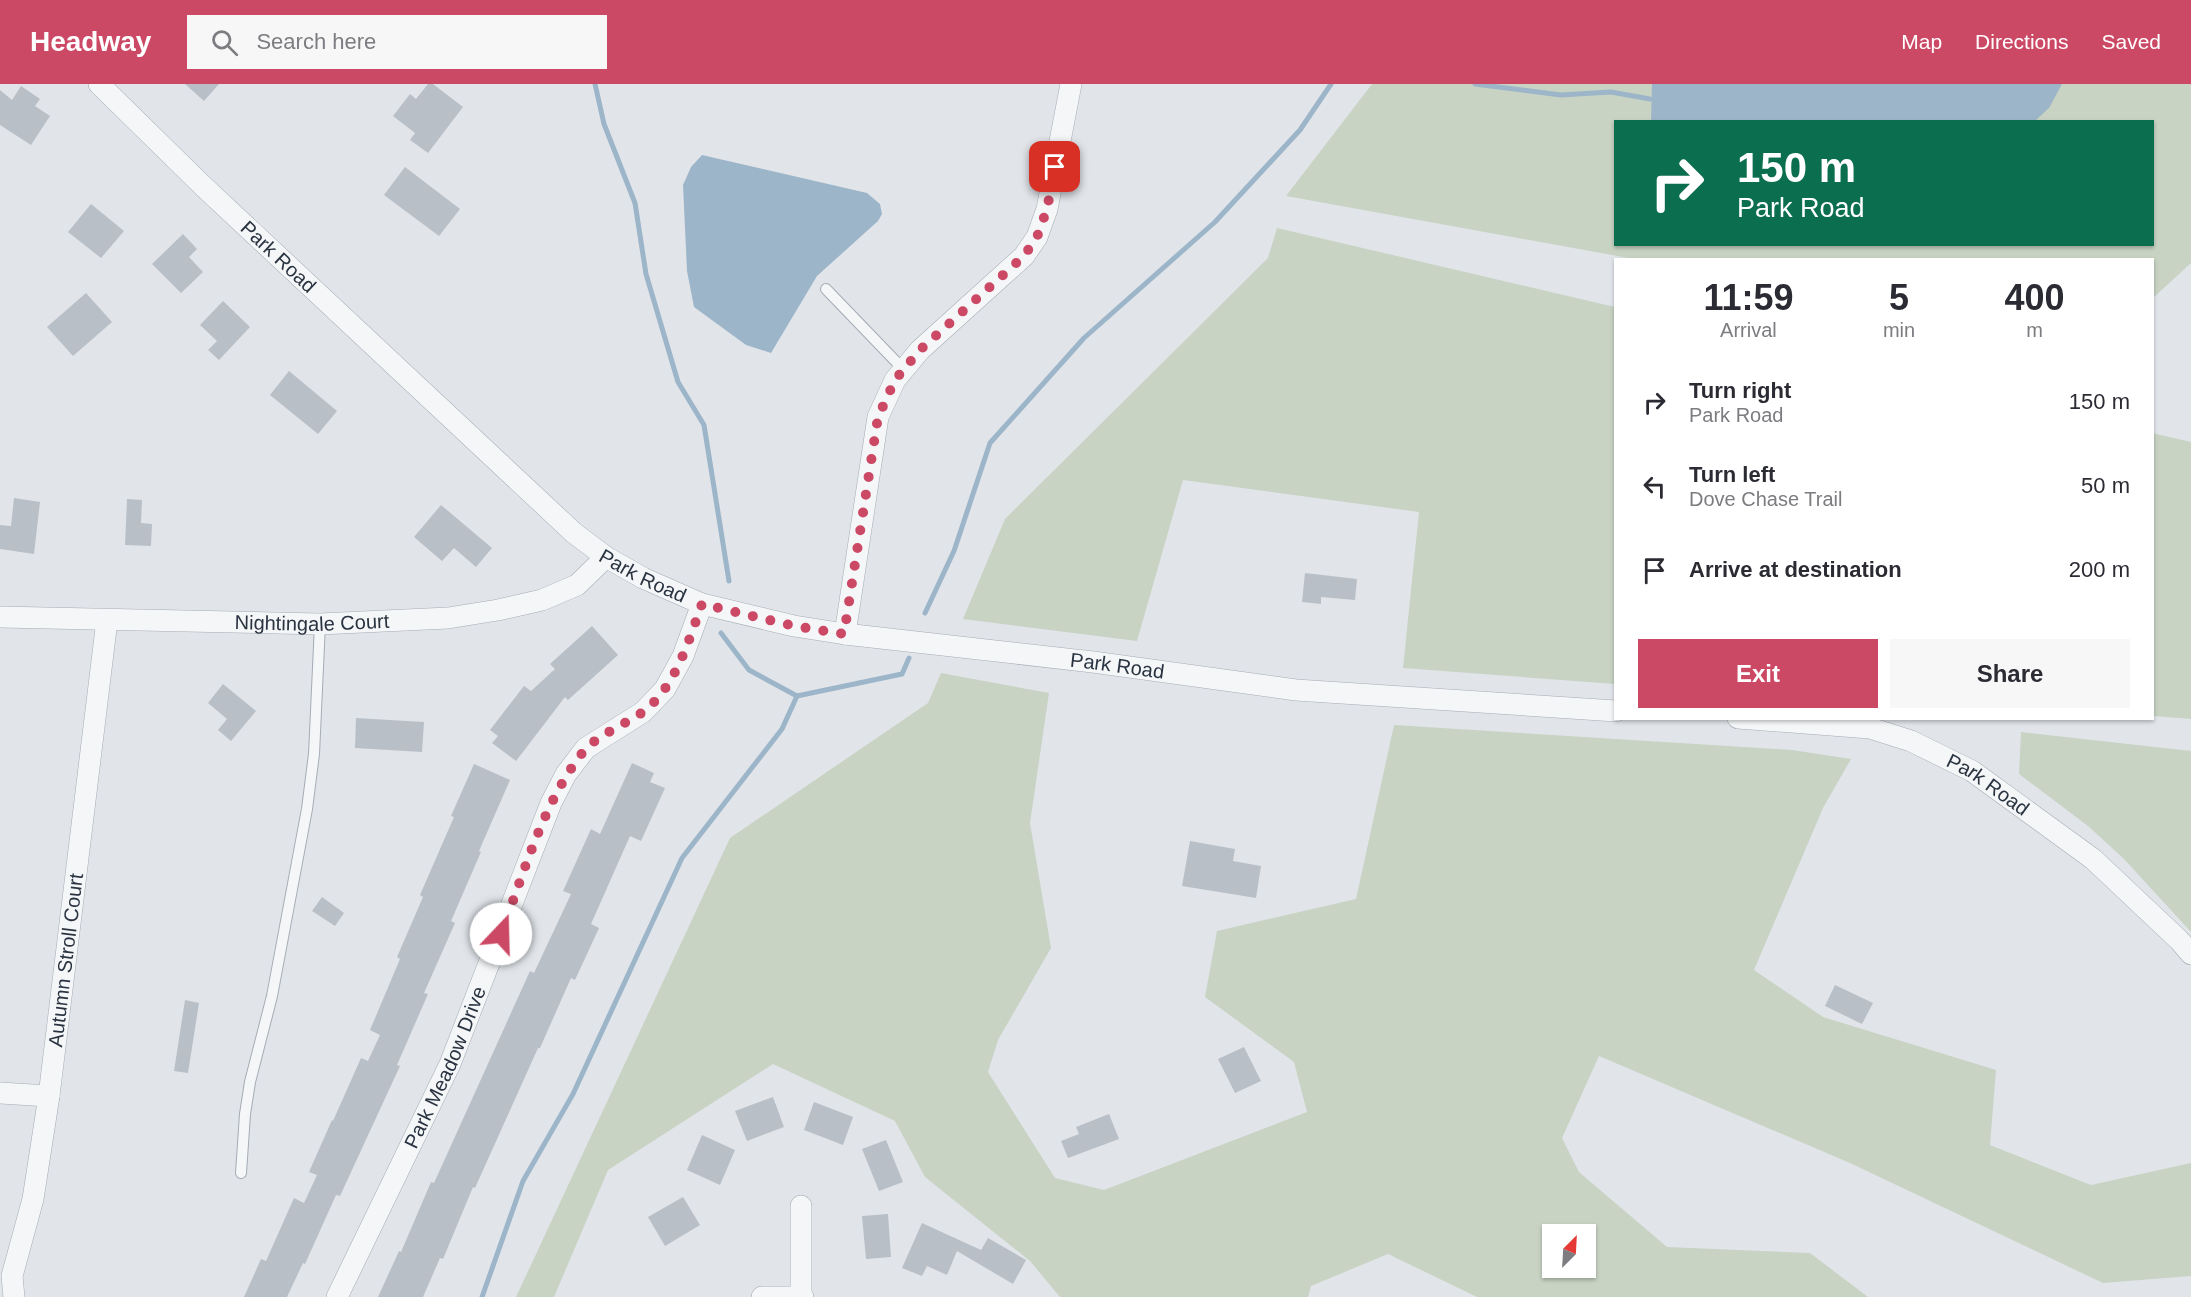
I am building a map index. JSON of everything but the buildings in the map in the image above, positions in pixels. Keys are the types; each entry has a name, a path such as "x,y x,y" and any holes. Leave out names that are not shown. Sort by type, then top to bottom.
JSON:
{"street":[{"name":"Park Road","path":"99,84 203,186 566,525 606,557 643,578 702,604 794,626 844,634 1093,662 1296,690 1614,711"},
{"path":"844,634 878,417 895,380 920,350 1024,256 1037,237 1047,209 1071,84"},
{"name":"Nightingale Court","path":"0,617 320,624 448,618 542,600 577,585 606,557"},
{"name":"Park Meadow Drive","path":"337,1297 450,1064 550,803 566,774 586,748 643,712 665,689 682,656 702,604"},
{"name":"Autumn Stroll Court","path":"14,1297 12,1276 33,1199 49,1095 106,620"},
{"name":"Park Road","path":"1764,720 1870,728 1911,741 1972,771 2093,859 2180,940 2191,954"},
{"path":"0,1093 49,1095"},
{"path":"762,1297 802,1297 801,1206"}],"lane":[{"path":"826,289 904,370"},
{"path":"241,1173 245,1114 250,1082 272,996 307,809 314,754 320,624"}],"green space":[{"path":"1372,84 2191,84 2191,263 2154,297 2154,258 1628,258 1286,196"},
{"path":"1277,228 1614,307 1614,684 1403,668 1419,512 1183,480 1137,641 963,619 1005,519 1268,258"},
{"path":"2154,433 2191,442 2191,719 2154,716"},
{"path":"941,673 1049,693 1030,823 1051,948 998,1040 988,1072 1055,1178 1104,1190 1307,1112 1294,1062 1205,997 1217,931 1356,899 1394,725 1792,750 1851,759 1823,808 1754,970 1823,1017 1996,1070 1990,1145 2091,1185 2191,1163 2191,1276 2103,1283 1850,1163 1599,1056 1562,1138 1579,1172 1667,1247 1810,1253 1868,1297 1477,1297 1388,1254 1311,1286 1308,1297 1060,1297 1030,1261 925,1177 895,1121 773,1064 608,1170 554,1297 516,1297 730,838 928,703"},
{"path":"2021,732 2191,751 2191,932 2124,859 2088,826 2019,774"}],"water":[{"path":"1652,84 2062,84 2049,108 2036,120 1651,120"},
{"path":"702,155 867,193 880,204 882,214 878,221 817,276 771,353 746,345 694,307 687,271 683,185 691,167"}],"waterway":[{"path":"595,84 604,124 635,203 646,274 678,382 704,425 729,581"},
{"path":"925,613 954,551 990,443 1084,338 1215,222 1300,130 1331,84"},
{"path":"1475,84 1561,95 1611,92 1650,99"},
{"path":"721,633 749,670 797,696 902,674 909,658"},
{"path":"482,1297 523,1181 573,1094 682,858 782,729 797,696"}],"route":[{"path":"501,934 550,803 566,774 586,748 643,712 665,689 682,656 702,604 794,626 844,634 878,417 895,380 920,350 1024,256 1037,237 1047,209 1055,167"}]}
